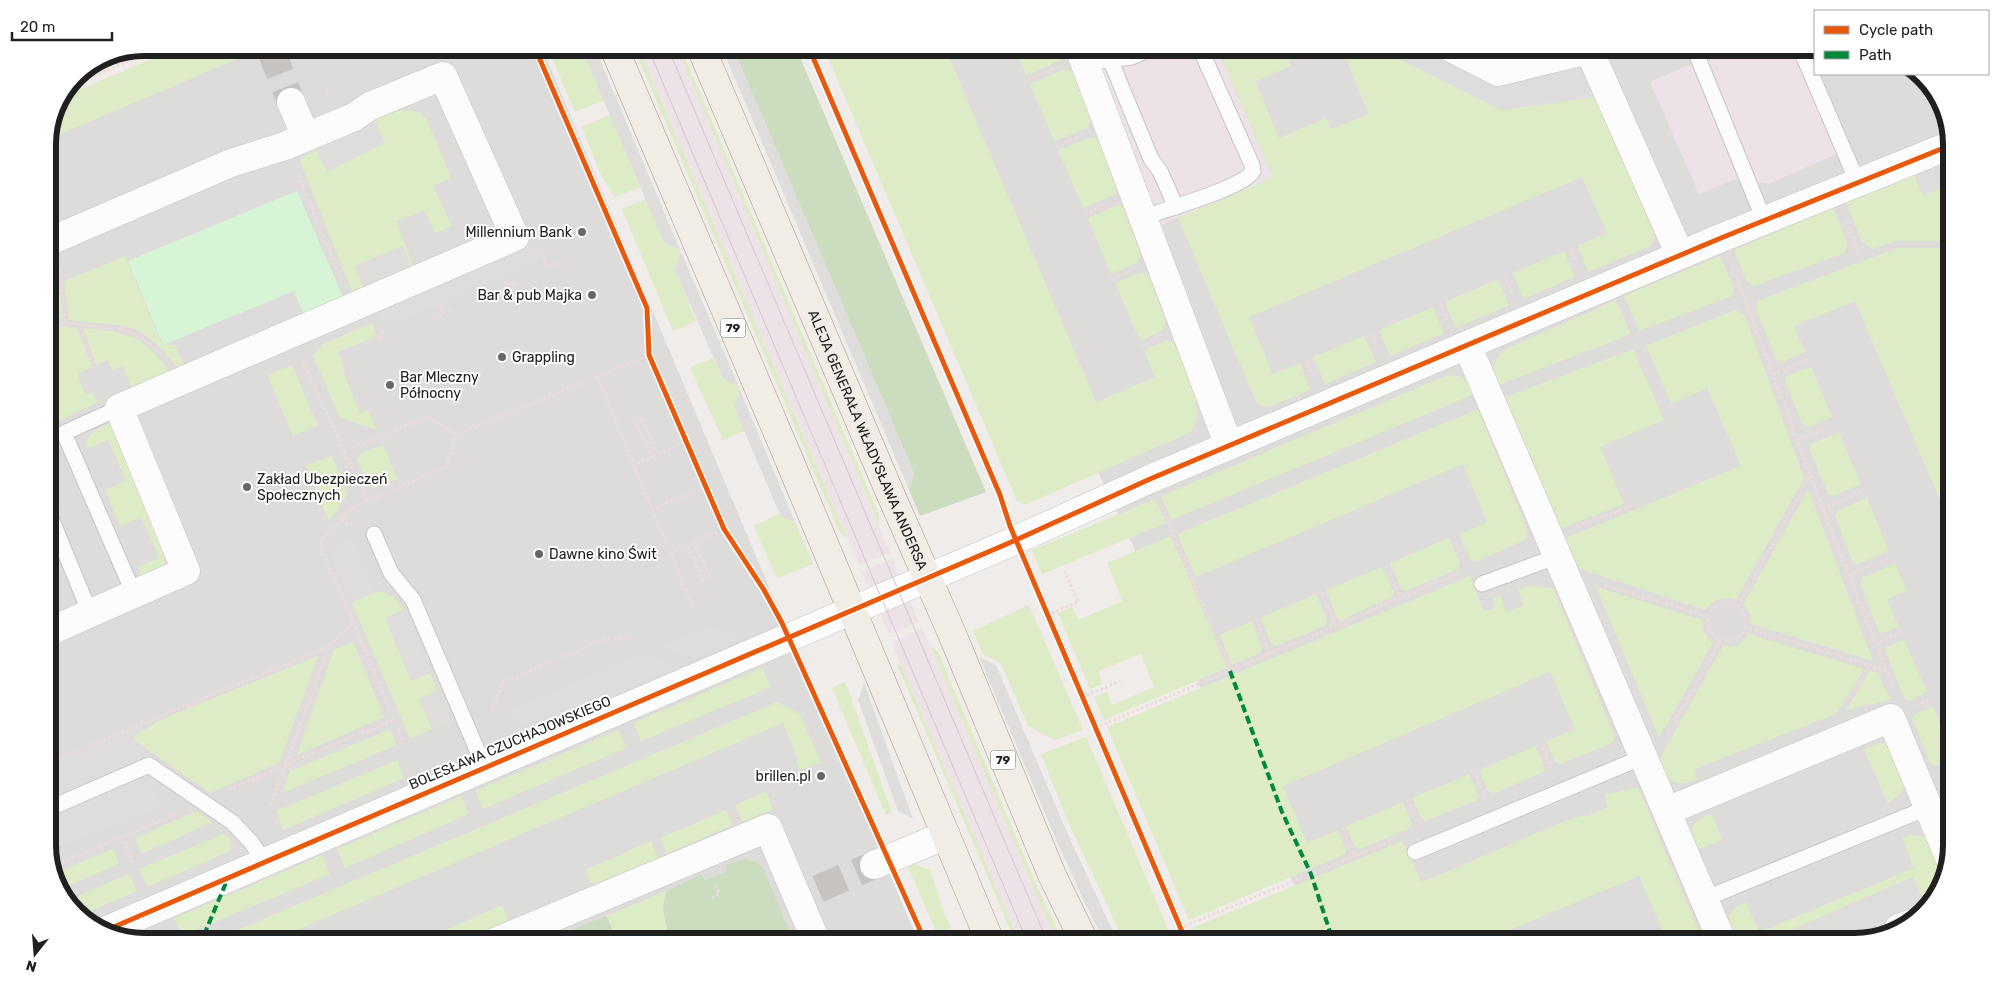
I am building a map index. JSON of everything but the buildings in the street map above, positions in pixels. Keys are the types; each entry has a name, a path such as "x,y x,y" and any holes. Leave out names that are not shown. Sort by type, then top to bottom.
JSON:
{"main road":[{"name":"79","path":"617,56 986,933"},
{"name":"ALEJA GENERAŁA WŁADYSŁAWA ANDERSA","path":"705,56 1052,875 1080,933"}],"street":[{"path":"1466,56 1498,72 1564,56"},
{"path":"1592,56 1680,255"},
{"path":"1085,59 1229,446"},
{"path":"56,251 231,163 285,146 354,117 370,106 443,76 515,237 119,408 186,571 56,628"},
{"path":"292,102 306,137"},
{"name":"BOLESŁAWA CZUCHAJOWSKIEGO","path":"131,930 264,861 484,766 1467,345 1857,181 1943,148"},
{"path":"1467,345 1558,556 1653,750 1666,811 1718,933"},
{"path":"1666,811 1891,718 1943,844"},
{"path":"518,933 768,828 808,893 815,933"},
{"path":"874,866 946,836"}],"lane":[{"path":"1085,59 1134,56"},
{"path":"1144,218 1192,202 1245,179 1253,171 1204,56"},
{"path":"1697,56 1764,220"},
{"path":"1803,56 1857,181"},
{"path":"1085,59 1160,171 1176,207"},
{"path":"119,408 64,433 134,594"},
{"path":"56,530 90,613"},
{"path":"374,534 391,573 412,600 484,766"},
{"path":"1482,584 1558,556"},
{"path":"1415,852 1653,750"},
{"path":"56,806 149,765 232,822 251,842 264,861"},
{"path":"1704,899 1927,808"}],"path":[{"path":"84,81 141,56"},
{"path":"1293,56 1296,63"},
{"path":"1028,80 1085,59"},
{"path":"296,170 344,288"},
{"path":"1843,213 1860,256"},
{"path":"544,258 548,267 558,263"},
{"path":"1730,262 1810,476 1903,711 1891,718"},
{"path":"56,269 66,323"},
{"path":"503,276 508,286"},
{"path":"502,291 501,289 515,283 515,285"},
{"path":"439,303 443,314"},
{"path":"437,318 450,312"},
{"path":"56,322 132,332 151,344 169,363"},
{"path":"79,324 94,368"},
{"path":"379,339 384,336 382,330"},
{"path":"456,435 650,354"},
{"path":"301,357 366,500 447,466 456,435"},
{"path":"1773,374 1808,359"},
{"path":"597,376 694,610"},
{"path":"344,451 428,417 456,435"},
{"path":"633,466 652,457 636,421 642,418 658,455 687,440"},
{"path":"1797,440 1836,425"},
{"path":"1738,606 1810,476"},
{"path":"652,509 706,488"},
{"path":"1823,509 1864,491"},
{"path":"1160,503 1230,672"},
{"path":"1574,527 1636,504"},
{"path":"341,520 319,543 406,748"},
{"path":"670,553 688,546 703,580 710,577 694,542 724,530"},
{"path":"1454,536 1468,569"},
{"path":"1849,576 1892,557"},
{"path":"1386,565 1401,598"},
{"path":"1095,728 1230,672 1474,566 1482,584"},
{"path":"1047,615 1078,602 1065,572"},
{"path":"1604,585 1708,617"},
{"path":"1321,592 1336,626"},
{"path":"1730,602 1738,606 1746,620 1742,634 1736,639 1728,641 1721,640 1712,635 1708,626 1708,617 1713,608 1730,602"},
{"path":"1257,619 1270,654"},
{"path":"56,760 157,716 328,647 353,622"},
{"path":"1745,627 1886,671"},
{"path":"1876,644 1902,633"},
{"path":"492,710 502,682 605,639 630,638"},
{"path":"1653,750 1721,640"},
{"path":"271,805 328,647"},
{"path":"1845,705 1869,666"},
{"path":"1082,698 1121,681"},
{"path":"228,791 286,764 394,720"},
{"path":"1541,743 1553,774"},
{"path":"1475,772 1486,801"},
{"path":"1408,800 1420,829"},
{"path":"58,864 176,814"},
{"path":"1342,828 1354,857"},
{"path":"1180,928 1408,834 1415,852"},
{"path":"122,836 133,865"}],"shaded area":[{"path":"213,56 545,56 915,933 138,933 105,924 86,911 65,884 56,851 57,134"},
{"path":"587,56 598,56 680,250 664,243 586,59"},
{"path":"642,56 680,56 890,553 859,565"},
{"path":"725,56 736,56 914,473 909,490"},
{"path":"900,56 1814,56 1814,75 1909,75 1921,86 1934,105 1943,138 1943,851 1938,873 1928,894 1913,911 1894,924 1872,931 1855,933 1317,933"},
{"path":"1091,56 1220,56 1273,178 1159,226"},
{"path":"1393,56 1449,56 1503,84 1575,72 1590,78 1602,96 1501,110"},
{"path":"1720,56 1806,56 1846,150 1768,184 1733,180 1699,194 1650,82 1684,67"},
{"path":"374,120 385,143 327,172 316,150"},
{"path":"1943,164 1943,188 1923,195 1914,175"},
{"path":"531,242 539,260 391,324 370,314"},
{"path":"403,246 412,269 364,289 355,266"},
{"path":"681,252 739,387 723,379 675,270"},
{"path":"740,390 795,522 781,517 734,407"},
{"path":"352,538 375,592 352,603 329,549"},
{"path":"892,559 919,622 889,634 862,572"},
{"path":"1576,580 1591,586 1657,741 1650,754"},
{"path":"403,610 430,673 411,681 385,618"},
{"path":"708,626 744,638 695,658 660,647"},
{"path":"922,628 1053,933 1016,933 892,641"},
{"path":"642,654 680,666 530,727 509,718 511,710"},
{"path":"979,657 996,665 1066,830 1114,933 1100,933 1055,837"},
{"path":"864,683 913,819 898,811 858,700"},
{"path":"438,690 452,721 432,729 419,699"},
{"path":"132,732 161,807 56,848 56,762"},
{"path":"1913,877 1923,900 1914,910 1862,932 1784,933"}],"green space":[{"path":"158,56 239,56 240,58 56,135 63,110 73,92"},
{"path":"551,56 585,56 604,100 575,112"},
{"path":"637,56 642,56 847,538 839,531"},
{"path":"680,56 684,56 879,515 879,526"},
{"path":"736,56 799,56 986,492 920,516 909,490 914,473"},
{"path":"827,56 948,56 1096,402 1155,377 1144,350 1167,340 1174,343 1196,402 1197,414 1195,424 1189,433 1024,505 1017,501"},
{"path":"1018,56 1063,56 1062,60 1026,75"},
{"path":"1220,56 1287,56 1291,66 1255,81 1279,138 1326,118 1331,129 1369,114 1344,56 1393,56 1501,110 1602,96 1656,231 1653,243 1649,247 1588,272 1578,245 1607,233 1582,177 1249,317 1273,374 1300,363 1310,390 1268,407 1261,406 1256,402 1178,218 1273,177"},
{"path":"121,60 99,69 105,65"},
{"path":"1065,69 1072,72 1091,119 1088,128 1054,141 1030,84"},
{"path":"394,111 419,112 427,120 451,178 433,186 452,226 435,233 424,210 396,221 414,268 355,266 364,289 353,294 299,159 316,150 327,172 385,143 374,120"},
{"path":"610,115 640,187 615,197 601,175 582,127"},
{"path":"1092,137 1100,141 1117,188 1114,195 1083,208 1058,150"},
{"path":"1914,175 1923,195 1943,188 1943,241 1897,241 1872,249 1861,241 1846,202"},
{"path":"297,191 343,297 304,315 294,291 163,345 128,261"},
{"path":"646,199 664,243 681,252 675,270 696,321 673,331 622,209"},
{"path":"1118,205 1123,207 1141,256 1138,263 1111,274 1088,218"},
{"path":"1833,208 1847,242 1845,253 1754,286 1746,281 1734,250"},
{"path":"1897,248 1943,248 1943,507 1855,301 1794,326 1805,352 1782,362 1777,361 1756,309 1757,301"},
{"path":"1564,251 1575,277 1523,299 1513,273"},
{"path":"125,256 162,345 175,345 184,367 178,369 155,343 134,329 126,326 69,320 64,281"},
{"path":"1720,256 1734,289 1732,296 1639,331 1624,296"},
{"path":"1142,272 1149,276 1166,322 1163,330 1140,341 1115,283"},
{"path":"1498,279 1509,305 1456,328 1445,302"},
{"path":"59,280 63,319 56,319 56,281"},
{"path":"1616,300 1631,334 1497,386 1494,366 1498,357 1506,349"},
{"path":"1433,307 1444,333 1390,356 1379,330"},
{"path":"1736,310 1745,316 1804,478 1736,600 1719,599 1705,610 1574,567 1563,539 1741,466 1707,388 1671,404 1646,345"},
{"path":"372,323 377,336 338,352 345,370 343,372 360,413 368,410 377,430 340,418 313,356 322,344"},
{"path":"56,326 77,328 92,367 77,374 86,395 93,392 98,402 56,422"},
{"path":"83,328 123,334 133,338 151,350 170,372 132,388 122,366 112,371 108,360 96,365"},
{"path":"1364,336 1376,362 1325,384 1313,357"},
{"path":"1633,349 1664,420 1600,447 1624,504 1557,530 1503,398"},
{"path":"713,358 723,379 739,387 740,390 734,407 744,431 723,440 690,367"},
{"path":"292,365 318,426 293,436 267,375"},
{"path":"1811,367 1832,417 1809,427 1803,426 1785,381 1787,376"},
{"path":"1448,375 1466,380 1477,393 1171,520 1161,496"},
{"path":"1478,409 1528,531 1525,540 1475,562 1470,560 1459,534 1487,522 1463,464 1196,577 1177,534"},
{"path":"112,424 167,555 161,570 144,582 138,567 159,558 141,517 120,526 105,490 126,481 108,440 88,448 87,439 89,436 96,430"},
{"path":"1839,433 1861,484 1833,496 1828,494 1809,448 1812,443"},
{"path":"383,445 397,479 374,488 368,485 357,460 360,454"},
{"path":"332,456 348,494 329,521 305,465"},
{"path":"1808,489 1873,661 1751,624 1749,612 1743,605"},
{"path":"1867,498 1889,551 1858,564 1853,563 1835,516 1839,510"},
{"path":"1155,499 1166,523 1042,574 1032,550"},
{"path":"779,514 781,517 795,522 813,564 778,578 754,526"},
{"path":"1171,536 1227,668 1104,720 1094,697 1107,692 1112,705 1154,687 1141,654 1098,671 1103,684 1090,689 1058,613 1072,607 1078,620 1122,601 1107,563"},
{"path":"1449,538 1460,563 1458,569 1406,591 1401,589 1390,563"},
{"path":"1895,564 1907,591 1887,599 1899,627 1883,633 1879,632 1860,583 1863,577"},
{"path":"1382,567 1394,592 1391,597 1342,620 1336,617 1326,590"},
{"path":"1470,576 1483,611 1495,608 1493,597 1502,598 1506,611 1523,606 1518,589 1532,586 1553,588 1615,737 1614,742 1560,764 1555,762 1546,741 1575,729 1550,672 1283,786 1307,843 1338,830 1346,850 1345,854 1189,920 1107,727"},
{"path":"1596,587 1703,620 1704,632 1713,643 1659,738"},
{"path":"375,592 389,594 398,602 403,610 385,618 411,681 430,673 437,690 419,699 432,729 410,739 352,603"},
{"path":"1316,594 1327,620 1325,626 1276,646 1271,643 1260,618"},
{"path":"1029,605 1083,730 1055,740 1028,726 1001,663 984,655 973,631"},
{"path":"1252,621 1262,649 1260,653 1232,665 1220,635"},
{"path":"1748,634 1864,669 1836,714 1695,769 1697,779 1691,782 1674,782 1655,767 1723,646 1738,644"},
{"path":"1904,640 1927,692 1909,701 1905,699 1885,650 1887,647"},
{"path":"353,642 384,717 297,755 334,649"},
{"path":"931,648 938,652 1036,884 1059,933 1053,933"},
{"path":"318,656 279,763 210,793 131,738 162,719"},
{"path":"900,663 1016,933 1012,933 898,667"},
{"path":"762,668 771,687 641,741 633,723"},
{"path":"1870,671 1878,673 1890,700 1846,710"},
{"path":"845,682 892,813 886,815 832,688"},
{"path":"777,702 800,714 821,763 800,770 796,760 798,759 783,723 290,933 230,933"},
{"path":"1933,707 1943,731 1943,763 1936,766 1931,765 1912,719 1914,714"},
{"path":"390,729 397,745 282,793 290,771"},
{"path":"618,730 626,748 483,809 475,791"},
{"path":"1086,737 1170,933 1120,933 1070,826 1041,754"},
{"path":"1879,743 1887,744 1905,785 1900,794 1888,804 1864,749"},
{"path":"1535,746 1545,768 1543,772 1493,794 1488,792 1479,770"},
{"path":"397,760 404,778 283,830 276,811"},
{"path":"1469,774 1479,796 1477,800 1426,821 1422,819 1412,798"},
{"path":"1943,779 1943,793 1940,786"},
{"path":"1638,787 1700,933 1664,933 1639,876 1502,933 1194,933 1192,928 1402,841 1422,882 1572,818 1591,815 1591,813 1608,808 1604,795"},
{"path":"766,792 773,809 742,822 735,805"},
{"path":"461,796 469,814 345,868 337,849"},
{"path":"1403,802 1412,823 1410,828 1360,849 1355,847 1346,826"},
{"path":"726,810 732,825 666,854 660,838"},
{"path":"196,811 213,822 142,854 135,838"},
{"path":"1711,813 1722,840 1699,849 1705,866 1698,861 1689,835 1695,823"},
{"path":"223,834 229,837 232,842 231,849 226,853 147,887 139,869"},
{"path":"1909,835 1922,836 1928,839 1940,867 1934,884 1923,900 1913,877 1785,933 1729,933 1730,913 1746,902 1759,932 1914,868 1902,838"},
{"path":"651,841 658,858 592,885 585,870"},
{"path":"113,849 119,864 66,886 60,871"},
{"path":"322,855 330,874 189,933 181,933 174,918"},
{"path":"746,859 756,862 763,868 790,933 667,933 663,908 667,891 701,874 705,881 727,871 725,865"},
{"path":"906,861 930,870 953,933 937,933"},
{"path":"129,874 137,891 88,912 74,898"},
{"path":"667,891 663,908 667,933 615,933 606,916"},
{"path":"502,905 508,921 479,933 438,933"},
{"path":"606,916 615,933 565,933"}],"tunnel":[{"path":"273,56 291,102"},
{"path":"818,889 874,865"}],"tram line":[{"path":"651,56 1024,933"},
{"path":"671,56 1044,933"}],"marked path":[{"path":"1230,671 1282,812 1311,874 1330,933"},
{"path":"205,933 228,878"}],"cycle path":[{"path":"538,56 647,308 649,355 724,529 764,590 782,623 921,933"},
{"path":"812,56 1000,495 1010,526 1183,933"},
{"path":"113,927 1016,540 1150,479 1721,238 1943,148"}],"place":[{"name":"Millennium Bank","path":"582,232"},
{"name":"Bar & pub Majka","path":"592,295"},
{"name":"Grappling","path":"502,357"},
{"name":"Bar Mleczny Północny","path":"390,385"},
{"name":"Zakład Ubezpieczeń Społecznych","path":"247,487"},
{"name":"Dawne kino Świt","path":"539,554"},
{"name":"brillen.pl","path":"821,776"}]}
